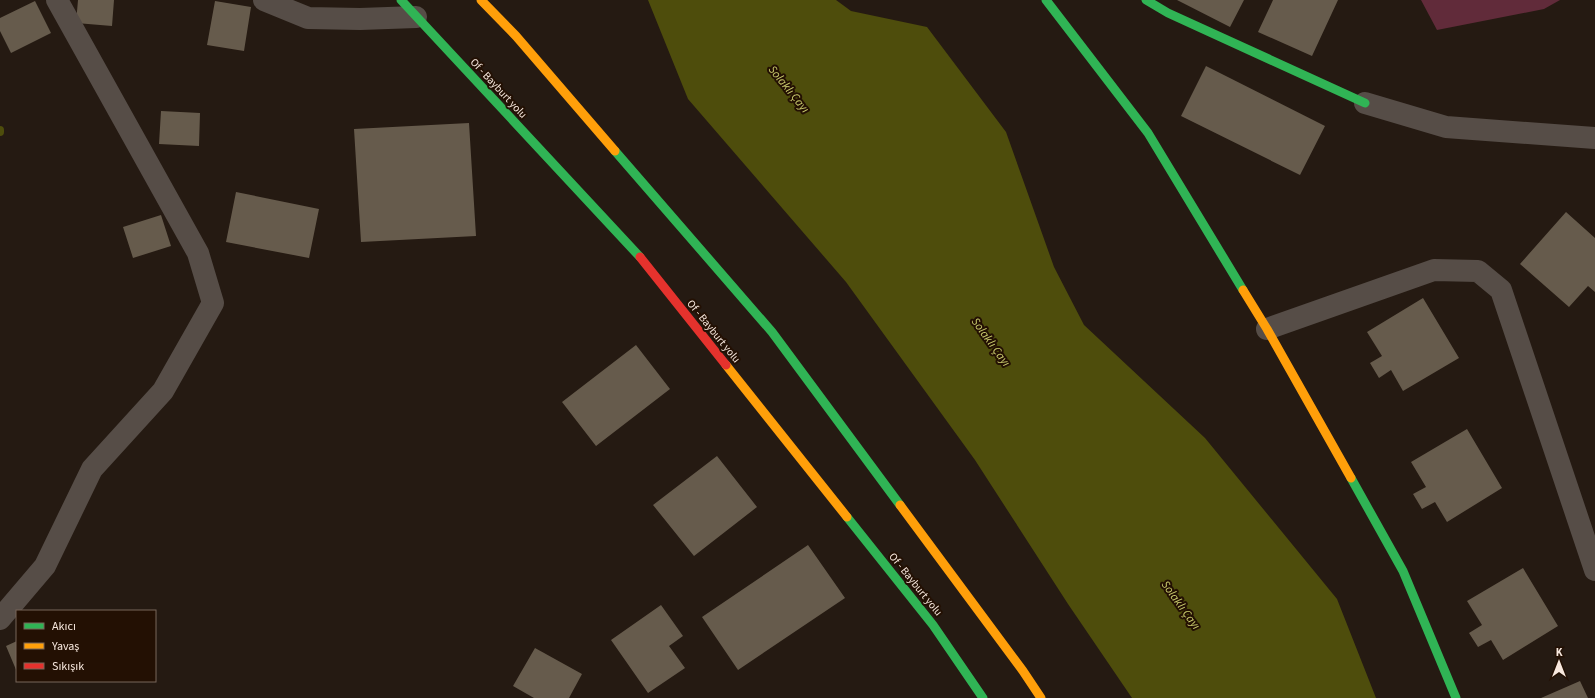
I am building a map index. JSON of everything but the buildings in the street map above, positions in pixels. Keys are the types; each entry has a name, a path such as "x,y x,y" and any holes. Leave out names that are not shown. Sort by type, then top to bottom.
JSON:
{"main road":[{"name":"Of - Bayburt yolu","path":"401,0 637,253 933,625 983,698"},
{"path":"481,0 516,36 772,332 1040,698"},
{"path":"1046,0 1148,133 1267,329 1403,571 1456,698"},
{"path":"1146,0 1168,13 1365,103"}],"street":[{"path":"0,619 45,566 92,469 163,391 213,303 198,253 57,0"},
{"path":"264,0 308,18 360,19 416,17"},
{"path":"1365,103 1446,128 1595,138"},
{"path":"1267,329 1434,270 1478,272 1501,290 1595,570"}],"shaded area":[{"path":"1421,0 1560,0 1544,9 1437,30"}],"water":[{"name":"Solaklı Çayı","path":"648,0 836,0 851,11 927,27 1006,132 1054,267 1084,325 1205,438 1337,599 1376,698 1132,698 1068,604 975,460 846,282 688,99"}],"traffic: fast":[{"path":"401,0 640,257"},
{"path":"1046,0 1148,133 1243,290"},
{"path":"1146,0 1168,13 1365,103"},
{"path":"615,151 772,332 900,505"},
{"path":"1351,478 1403,571 1456,698"},
{"path":"847,517 933,625 983,698"}],"traffic: slow":[{"path":"481,0 516,36 615,151"},
{"path":"1243,290 1267,329 1351,478"},
{"path":"726,365 847,517"},
{"path":"900,505 1023,671 1041,698"}],"traffic: jam":[{"path":"640,257 726,365"}]}
